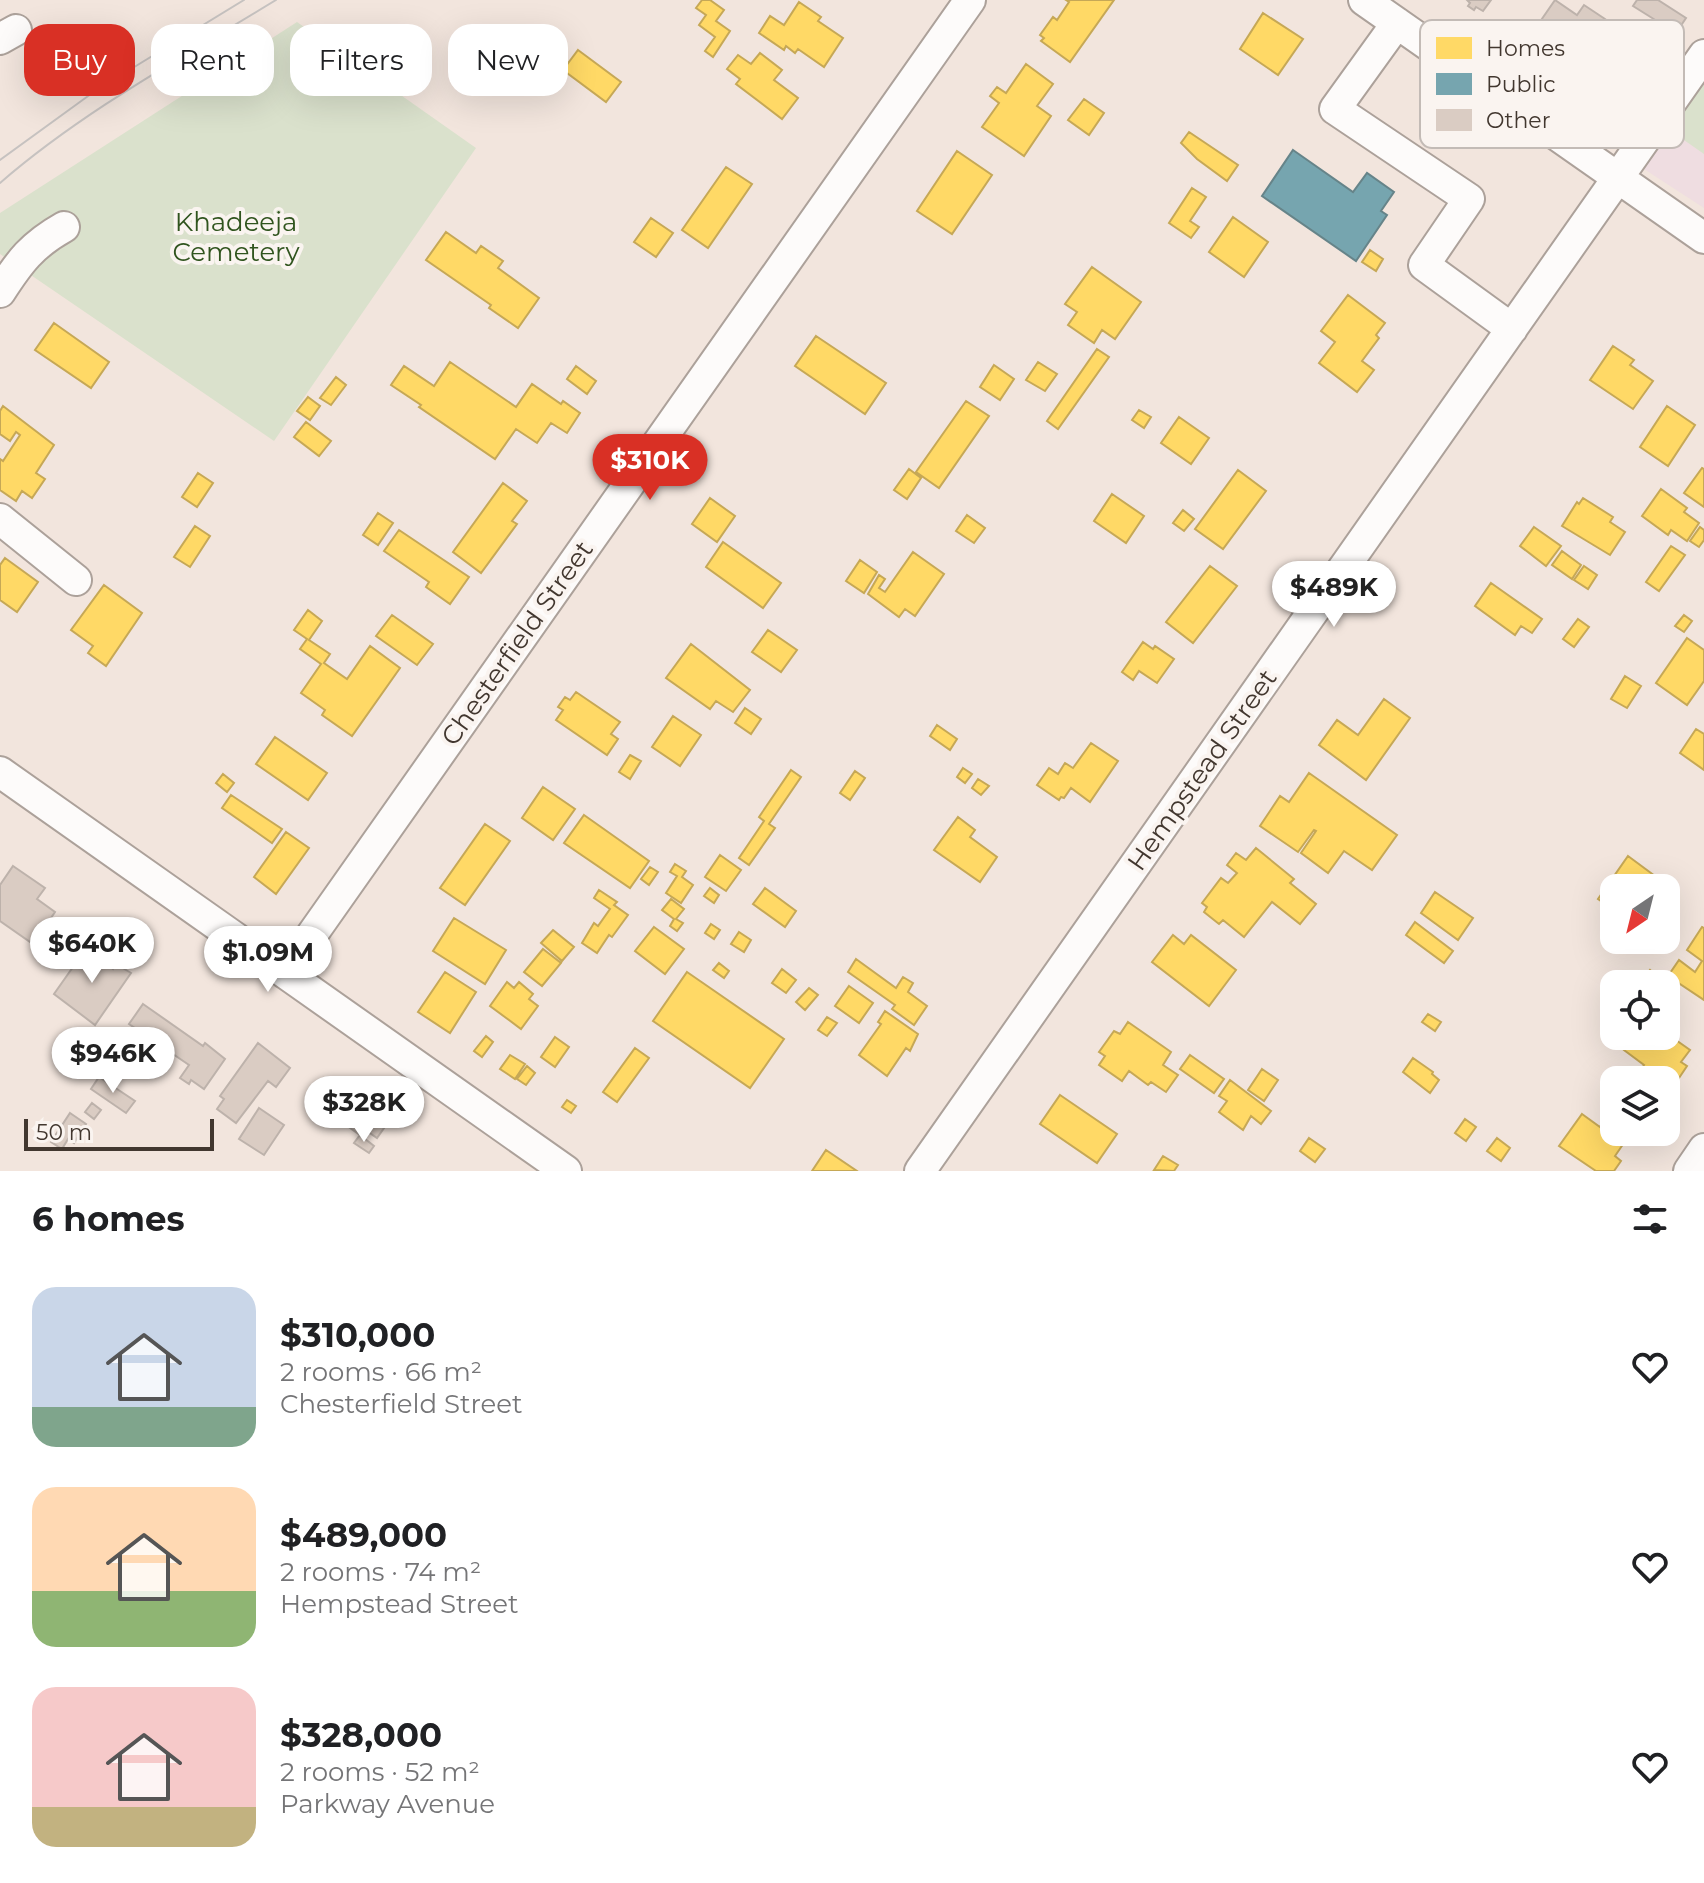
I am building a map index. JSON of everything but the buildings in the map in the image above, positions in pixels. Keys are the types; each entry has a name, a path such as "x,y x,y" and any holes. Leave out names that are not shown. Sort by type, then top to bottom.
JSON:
{"street":[{"name":"Chesterfield Street","path":"285,973 970,0"},
{"path":"1364,0 1420,39"},
{"path":"1397,23 1335,109 1469,199 1424,265 1512,329"},
{"name":"Hempstead Street","path":"1684,84 1704,55"},
{"path":"1575,148 1704,238"},
{"name":"Hempstead Street","path":"920,1171 1639,148"},
{"path":"0,292 20,262 40,240 64,227"},
{"path":"0,519 76,580"},
{"path":"0,772 566,1171"},
{"path":"1689,1171 1704,1149"}],"shaded area":[{"path":"1704,83 1704,208 1644,169 1659,148 1684,148 1684,112"}],"green space":[{"name":"Khadeeja Cemetery","path":"290,27 290,96 402,96 476,148 274,441 0,254 0,213 182,96 274,96 274,37"},
{"path":"1704,83 1704,154 1684,140 1684,112"}],"tram line":[{"path":"0,160 95,91 244,0"},
{"path":"0,183 99,108 276,0"}]}
